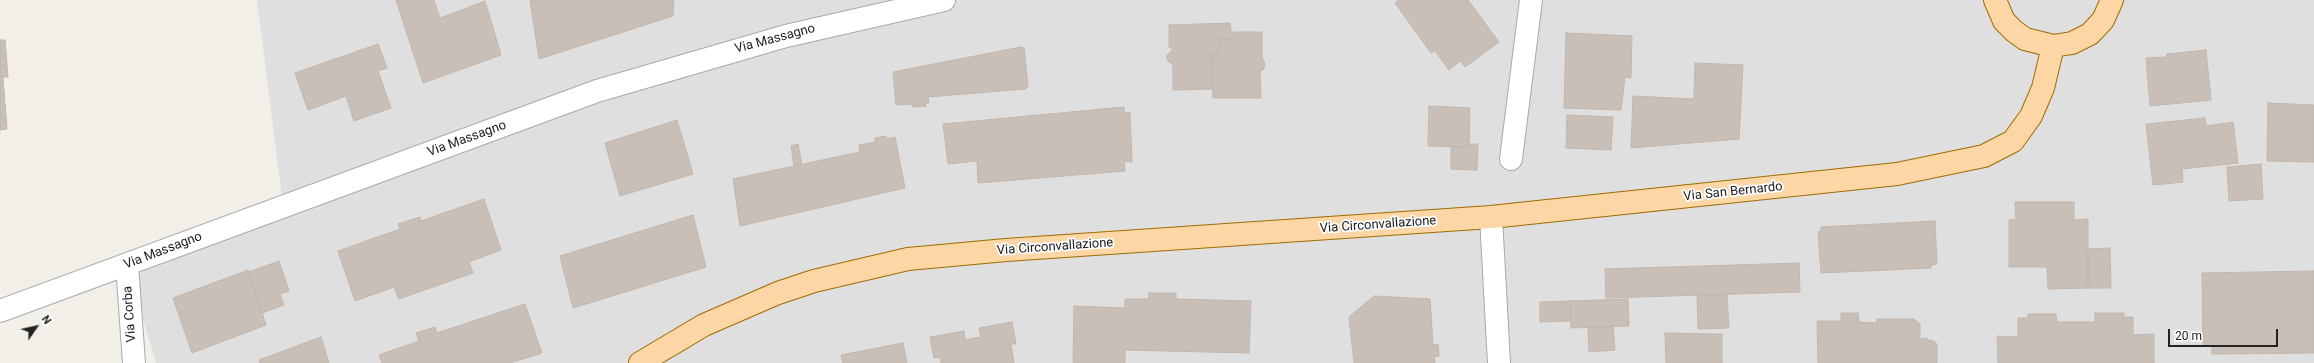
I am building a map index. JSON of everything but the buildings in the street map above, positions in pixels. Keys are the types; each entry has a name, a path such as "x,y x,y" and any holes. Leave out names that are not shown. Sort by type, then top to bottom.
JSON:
{"main road":[{"path":"1995,0 2004,21 2014,31 2025,39 2053,46 2072,43 2090,34 2103,20 2112,0"},
{"name":"Via San Bernardo","path":"1491,217 1897,174 1984,156 2013,140 2031,116 2043,88 2053,46"},
{"name":"Via Circonvallazione","path":"640,363 704,325 778,293 821,279 908,259 1014,249 1491,217"}],"street":[{"name":"Via Massagno","path":"0,311 597,91 786,36 944,0"},
{"path":"1512,159 1532,0"},
{"path":"1491,217 1499,363"},
{"name":"Via Corba","path":"127,265 134,363"}],"shaded area":[{"path":"257,0 2314,0 2314,363 156,363 127,265 283,206"}]}
